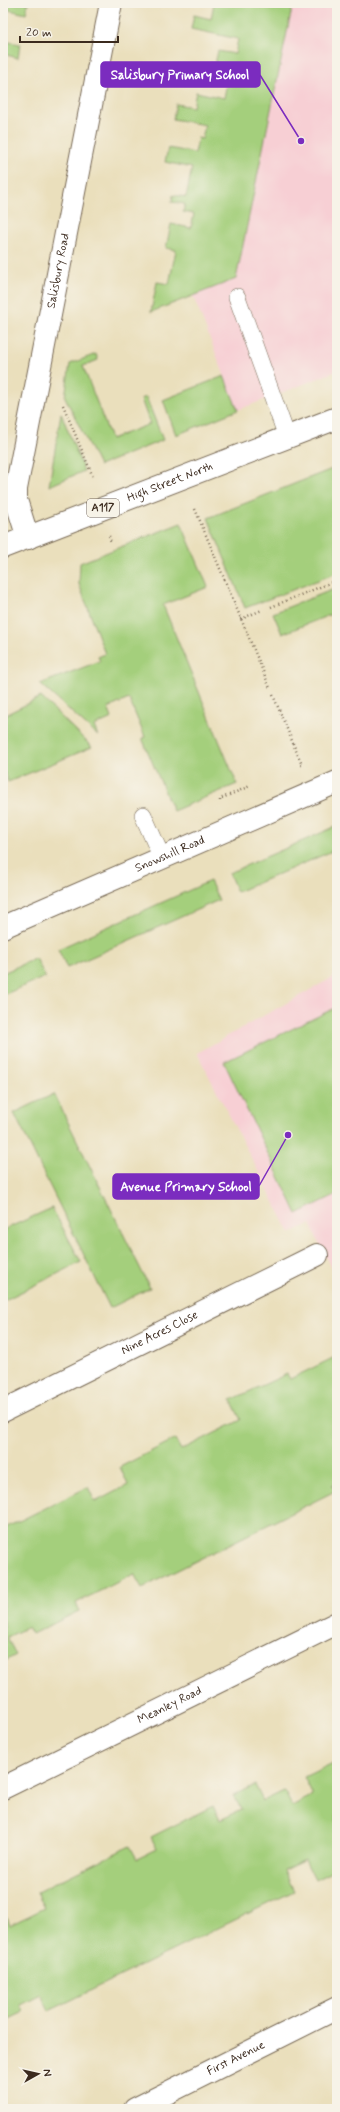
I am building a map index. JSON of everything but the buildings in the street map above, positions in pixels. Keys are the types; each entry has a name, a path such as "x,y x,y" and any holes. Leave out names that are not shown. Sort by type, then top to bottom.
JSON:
{"street":[{"name":"Salisbury Road","path":"28,538 16,500 16,489 111,3"},
{"name":"High Street North","path":"3,547 337,418"},
{"name":"Snowshill Road","path":"3,927 337,782"},
{"name":"Nine Acres Close","path":"3,1411 317,1255"},
{"name":"Meanley Road","path":"3,1788 337,1623"},
{"name":"First Avenue","path":"135,2109 337,2008"}],"lane":[{"path":"237,297 287,437"},
{"path":"143,815 162,858"}],"path":[{"path":"55,403 63,405 93,477"},
{"path":"195,509 270,688"},
{"path":"271,607 337,580"},
{"path":"241,619 262,610"},
{"path":"273,695 302,764"}],"shaded area":[{"path":"293,3 337,3 337,371 238,410 193,296 236,279"},
{"path":"337,975 337,1281 310,1224 290,1233 197,1053"}],"green space":[{"path":"3,3 28,3 26,14 5,9 3,20"},
{"path":"214,3 293,3 236,279 151,312 157,282 169,284 176,250 166,248 171,224 191,228 194,214 183,212 185,204 172,202 173,195 186,197 192,168 165,162 168,148 195,153 198,138 202,139 205,125 173,119 176,104 193,107 196,92 224,98 227,82 217,80 218,73 208,71 210,63 215,64 218,51 235,54 238,39 191,29 194,15 211,19"},
{"path":"3,41 20,44 18,58 3,54"},
{"path":"96,354 98,360 83,366 111,439 150,424 141,399 146,397 163,440 99,466 65,397 70,364"},
{"path":"224,376 238,410 176,435 163,400"},
{"path":"61,413 84,471 49,486"},
{"path":"337,467 337,573 245,608 208,518"},
{"path":"181,523 208,587 163,605 237,784 173,811 142,738 145,737 129,699 108,708 112,718 94,726 98,736 40,684 100,661 98,657 105,654 79,584 80,563"},
{"path":"337,588 337,612 282,634 273,613"},
{"path":"41,697 92,747 8,782 3,769 3,716"},
{"path":"337,826 337,849 237,892 229,873"},
{"path":"210,881 219,900 67,968 58,949"},
{"path":"36,958 45,977 3,995 3,973"},
{"path":"337,1007 337,1194 297,1214 224,1062"},
{"path":"54,1094 150,1288 110,1308 14,1113"},
{"path":"52,1208 81,1262 3,1301 3,1230"},
{"path":"337,1356 337,1483 332,1485 335,1491 142,1588 134,1574 76,1603 79,1611 32,1634 28,1627 7,1637 16,1655 3,1662 3,1529 88,1487 95,1502 128,1485 120,1467 175,1439 181,1450 241,1420 231,1400 287,1374 290,1379"},
{"path":"337,1761 337,1869 315,1880 305,1860 284,1870 294,1891 49,2011 41,1995 21,2005 24,2012 3,2022 3,1920 7,1918 10,1925 45,1908 37,1892 130,1846 137,1859 157,1849 151,1837 213,1806 220,1820 241,1810 234,1795 255,1785 263,1801 284,1791 292,1806 313,1795 304,1777"}],"place":[{"name":"Salisbury Primary School","path":"301,141"},
{"name":"Avenue Primary School","path":"288,1135"}]}
